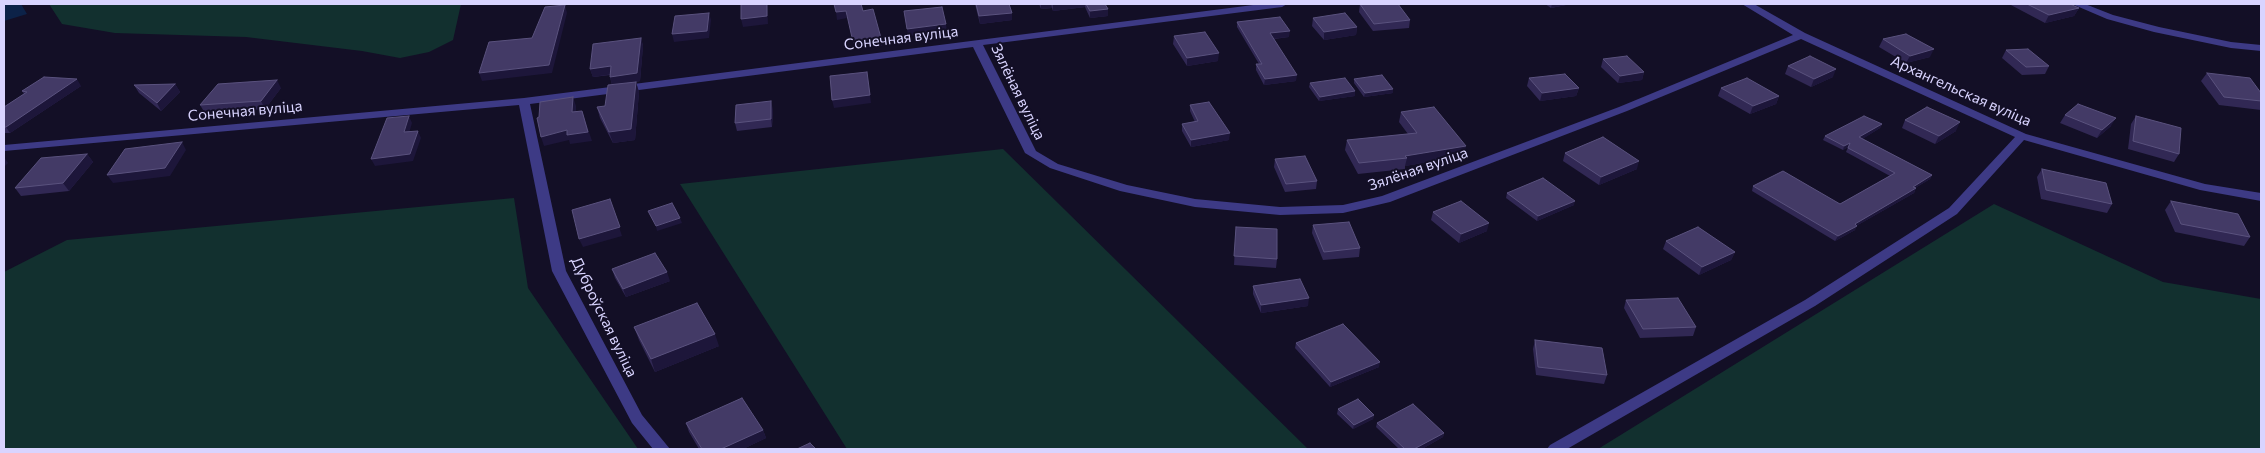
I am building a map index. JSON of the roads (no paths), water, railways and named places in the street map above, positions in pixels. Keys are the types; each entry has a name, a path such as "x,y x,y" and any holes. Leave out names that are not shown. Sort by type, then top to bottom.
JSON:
{"street":[{"name":"Сонечная вуліца","path":"4,148 524,101 1282,4"},
{"name":"Архангельская вуліца","path":"1747,4 1801,35 2022,136 2204,187 2261,197"},
{"path":"2078,4 2110,17 2158,30 2231,45 2261,48"},
{"name":"Зялёная вуліца","path":"977,44 1031,153 1054,166 1124,188 1195,203 1280,211 1343,209 1386,199 1623,109 1801,35"},
{"name":"Дуброўская вуліца","path":"524,101 559,271 637,419 662,449"},
{"path":"1555,449 1810,303 1953,211 2022,136"}],"water":[{"path":"4,4 21,4 27,14 4,21"}]}
